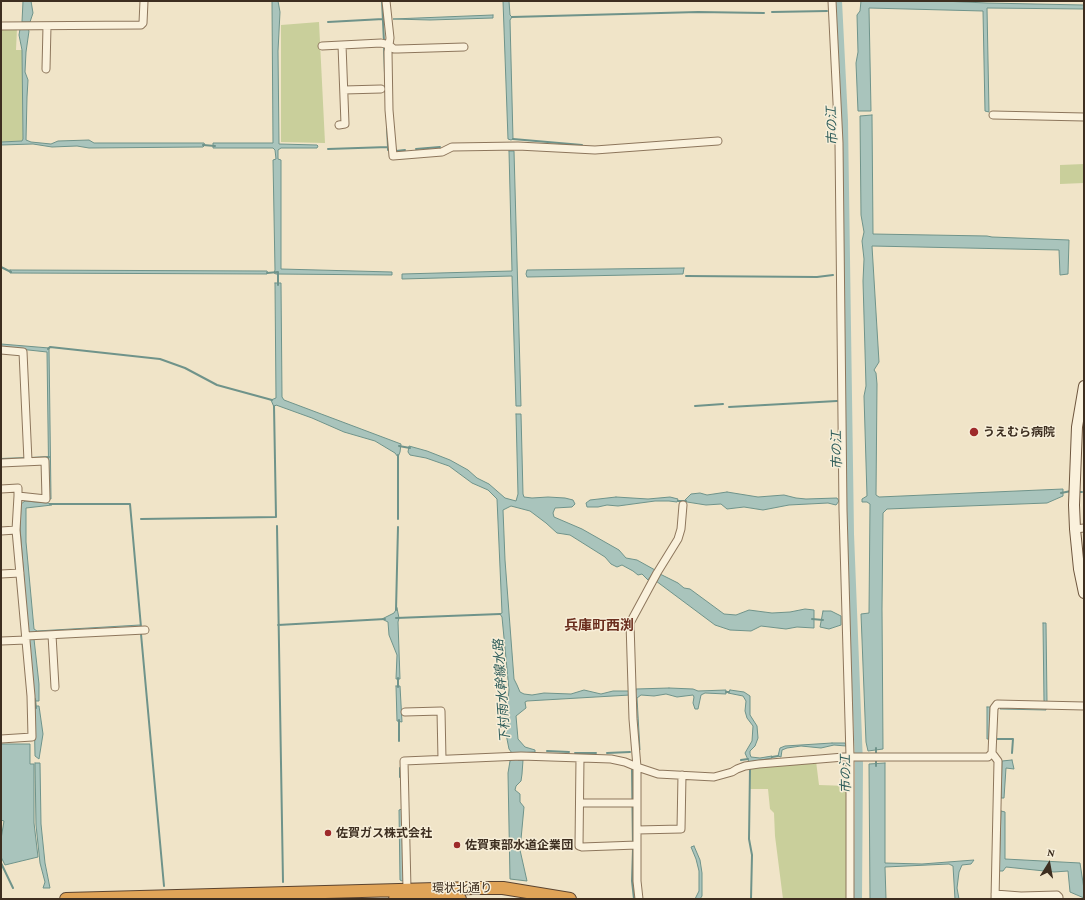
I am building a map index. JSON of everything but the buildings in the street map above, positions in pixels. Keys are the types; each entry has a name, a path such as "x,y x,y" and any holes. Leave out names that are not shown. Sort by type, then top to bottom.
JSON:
{"highway":[{"name":"環状北通り","path":"66,899 407,889 503,888 570,899"},
{"name":"環状北通り","path":"395,899 460,899"}],"main road":[{"path":"1084,386 1077,428 1074,492 1079,528 1079,569 1084,593"}],"street":[{"path":"1,26 141,25 143,23 144,1"},
{"path":"386,1 389,16 389,110 393,156 442,152 452,147 511,146 595,150 718,142"},
{"path":"832,1 838,110 843,510 850,756 850,899"},
{"path":"46,69 47,26"},
{"path":"322,46 381,43 389,45 394,49 464,47"},
{"path":"339,124 346,124 342,45"},
{"path":"344,90 381,89"},
{"path":"993,115 1084,117"},
{"path":"1,350 23,352 28,459"},
{"path":"1,463 28,459 45,461 46,499 18,496"},
{"path":"1,489 18,488 16,530 31,696 32,737 1,739"},
{"path":"639,899 634,845 637,830 634,803 637,767 630,623 655,576 678,539 681,529 683,504"},
{"path":"1,531 16,530"},
{"path":"1,574 20,573"},
{"path":"1,641 35,636 145,630"},
{"path":"52,635 55,687"},
{"path":"1059,899 1057,896 1021,898 995,897 998,762 992,753 994,708 997,704 1084,706"},
{"path":"405,712 441,711 442,759"},
{"path":"407,889 404,761 521,756 611,758 658,774 714,777 732,772 745,766 850,756 988,757 992,753"},
{"path":"580,758 580,846 634,845"},
{"path":"637,830 681,829 682,775"},
{"path":"580,803 634,803"}],"green space":[{"path":"319,22 325,143 281,142 281,25"},
{"path":"1,28 17,28 16,50 22,50 22,141 1,142"},
{"path":"1084,164 1084,183 1060,184 1060,165"},
{"path":"816,761 819,785 848,786 848,899 783,899 775,836 774,813 770,809 768,789 749,789 750,769 759,765"}],"water":[{"path":"23,1 31,1 33,13 30,22 22,22"},
{"path":"272,1 278,1 280,12 278,51 279,144 318,146 317,148 281,148 278,150 278,159 281,160 281,269 392,272 392,275 274,273 273,160 276,159 275,150 273,148 213,148 213,143 273,143"},
{"path":"503,1 509,1 510,15 512,17 510,20 513,139 511,140 508,139"},
{"path":"861,1 942,1 1084,5 1084,9 987,8 989,112 985,111 983,11 869,8 871,111 858,111 856,63 858,52 857,15 860,11"},
{"path":"493,15 493,18 430,20 393,19"},
{"path":"20,29 28,29 29,31 25,72 28,80 26,140 51,144 58,141 89,140 94,143 204,143 205,145 203,147 89,148 77,146 52,147 33,144 1,145 1,142 22,141 23,139 22,50 19,35"},
{"path":"872,115 873,234 987,236 1069,240 1068,274 1060,275 1059,250 872,246 879,362 874,370 876,373 877,384 876,495 879,497 1063,489 1063,496 1047,503 887,509 883,513 883,749 868,751 866,742 861,614 869,613 870,504 867,502 862,502 862,499 867,496 864,396 866,386 863,281 864,259 862,241 864,232 861,215 860,116"},
{"path":"509,151 514,151 521,406 516,406 512,276 402,279 402,274 512,271"},
{"path":"684,268 683,274 527,277 526,274 527,270"},
{"path":"10,270 267,271 268,273 10,273"},
{"path":"275,283 281,283 282,397 284,400 401,444 398,457 395,453 375,441 344,432 312,418 276,405 274,407 271,400 276,398"},
{"path":"1,344 49,348 51,499 49,499 47,352 1,347"},
{"path":"516,414 521,414 524,497 565,498 573,500 575,504 572,507 555,508 553,513 554,517 582,529 619,550 626,558 637,560 655,570 648,580 642,574 638,575 622,565 617,567 611,564 605,557 570,535 557,533 530,511 511,506 503,510 505,560 514,679 520,692 532,695 544,693 571,694 584,690 601,694 613,691 629,691 630,695 527,701 525,702 526,708 516,716 518,739 525,747 535,750 535,752 518,753 518,760 523,760 522,774 521,781 516,786 515,790 520,794 520,802 524,807 520,850 527,881 510,879 508,773 510,761 512,760 512,753 509,749 505,729 505,708 509,690 502,617 500,614 502,613 497,499 488,490 472,483 449,466 426,458 410,455 408,452 409,446 450,460 489,484 505,498 516,501 518,494"},
{"path":"727,492 758,497 784,495 806,499 837,498 839,501 836,505 828,503 789,505 763,510 744,507 727,509 721,504 706,505 687,502 685,500 691,494 700,493 707,495"},
{"path":"616,497 648,499 670,497 678,499 677,502 655,501 618,506 607,505 587,507 586,503 590,500"},
{"path":"25,501 48,503 52,505 26,508 26,542 34,629 37,631 140,625 141,627 28,633 20,527 21,504"},
{"path":"660,574 678,583 684,588 690,589 724,614 736,615 749,610 772,613 805,609 814,610 814,628 797,627 786,629 761,626 751,631 730,630 715,625 656,581"},
{"path":"397,608 399,618 400,679 396,679 397,655 389,635 388,622 382,619 394,613"},
{"path":"823,611 831,611 841,616 841,625 829,629 820,627"},
{"path":"1043,623 1046,623 1047,702 1044,701"},
{"path":"28,639 34,639 39,684 39,701 33,701"},
{"path":"396,686 400,686 402,722 397,721"},
{"path":"636,689 693,689 698,691 726,690 726,694 705,693 701,695 698,709 695,709 693,695 677,697 666,694 654,696 641,695 637,698 640,750 638,750 635,698"},
{"path":"730,690 744,692 750,696 750,715 757,726 758,738 755,746 750,751 751,757 760,758 772,756 772,758 749,762 745,753 752,741 753,726 747,718 745,711 746,701 743,696 728,693"},
{"path":"34,706 39,706 43,734 39,759 35,756"},
{"path":"987,707 990,707 989,739 987,739"},
{"path":"1002,707 1046,708 1046,710 1000,709"},
{"path":"845,743 846,746 834,745 821,748 801,746 787,748 782,750 781,757 778,756 780,748 785,746"},
{"path":"1,744 30,744 30,764 34,764 34,823 38,857 5,865 1,857 1,839 4,821 1,820"},
{"path":"1012,760 1014,769 1006,768 1004,798 1001,798 1002,761"},
{"path":"35,763 40,763 41,824 45,863 50,888 43,888 45,882 40,863 36,825"},
{"path":"885,763 885,863 922,864 974,860 971,864 962,865 959,872 957,888 959,899 955,899 953,866 949,864 885,867 886,899 870,899 869,764"},
{"path":"402,809 404,880 402,881 400,880 399,810"},
{"path":"1001,811 1005,812 1005,859 1080,863 1084,898 1070,892 1068,871 1054,872 1006,867 1003,871 999,871"},
{"path":"694,846 700,860 702,873 702,896 700,899 695,899 699,891 699,871 691,847"}],"waterway":[{"path":"382,1 384,42"},
{"name":"市の江","path":"838,1 844,121 850,534 859,764 858,899"},
{"path":"772,12 827,11"},
{"path":"512,17 698,12 764,13"},
{"path":"328,22 383,19"},
{"path":"384,46 385,74"},
{"path":"387,126 388,147"},
{"path":"513,139 582,145"},
{"path":"203,145 215,146"},
{"path":"328,149 388,147 388,150"},
{"path":"416,149 440,147"},
{"path":"396,151 405,150"},
{"path":"1,267 11,272"},
{"path":"267,273 278,272 278,285"},
{"path":"686,276 817,277 833,275"},
{"path":"48,349 50,347 160,359 185,368 217,385 272,400"},
{"path":"729,407 837,401"},
{"path":"695,406 723,404"},
{"path":"141,519 276,517 274,406"},
{"path":"399,446 410,448"},
{"path":"398,455 398,519"},
{"path":"30,458 49,457"},
{"path":"1,459 26,458"},
{"path":"1061,493 1071,491"},
{"path":"1077,492 1082,492"},
{"path":"678,501 686,501"},
{"path":"50,504 130,504 141,627"},
{"path":"277,526 283,882"},
{"path":"396,610 398,527"},
{"path":"396,618 500,614"},
{"path":"278,625 385,619"},
{"path":"812,619 823,620"},
{"path":"141,634 164,886"},
{"path":"398,678 398,687"},
{"path":"35,699 36,708"},
{"path":"399,720 399,741"},
{"path":"997,739 1013,739 1012,753"},
{"path":"876,748 876,766"},
{"path":"547,751 569,752"},
{"path":"607,753 630,752"},
{"path":"575,753 596,753"},
{"path":"772,757 778,756"},
{"path":"741,760 748,759"},
{"path":"400,768 400,777"},
{"path":"632,769 632,881 634,899"},
{"path":"750,769 749,839 752,855 751,899"},
{"path":"1,863 13,888"}],"place":[{"name":"うえむら病院","path":"974,432"},
{"name":"佐賀ガス株式会社","path":"328,833"},
{"name":"佐賀東部水道企業団","path":"457,845"}],"district":[{"name":"兵庫町西渕","path":"599,626"}],"water label":[{"name":"下村雨水幹線水路","path":"502,691"}]}
